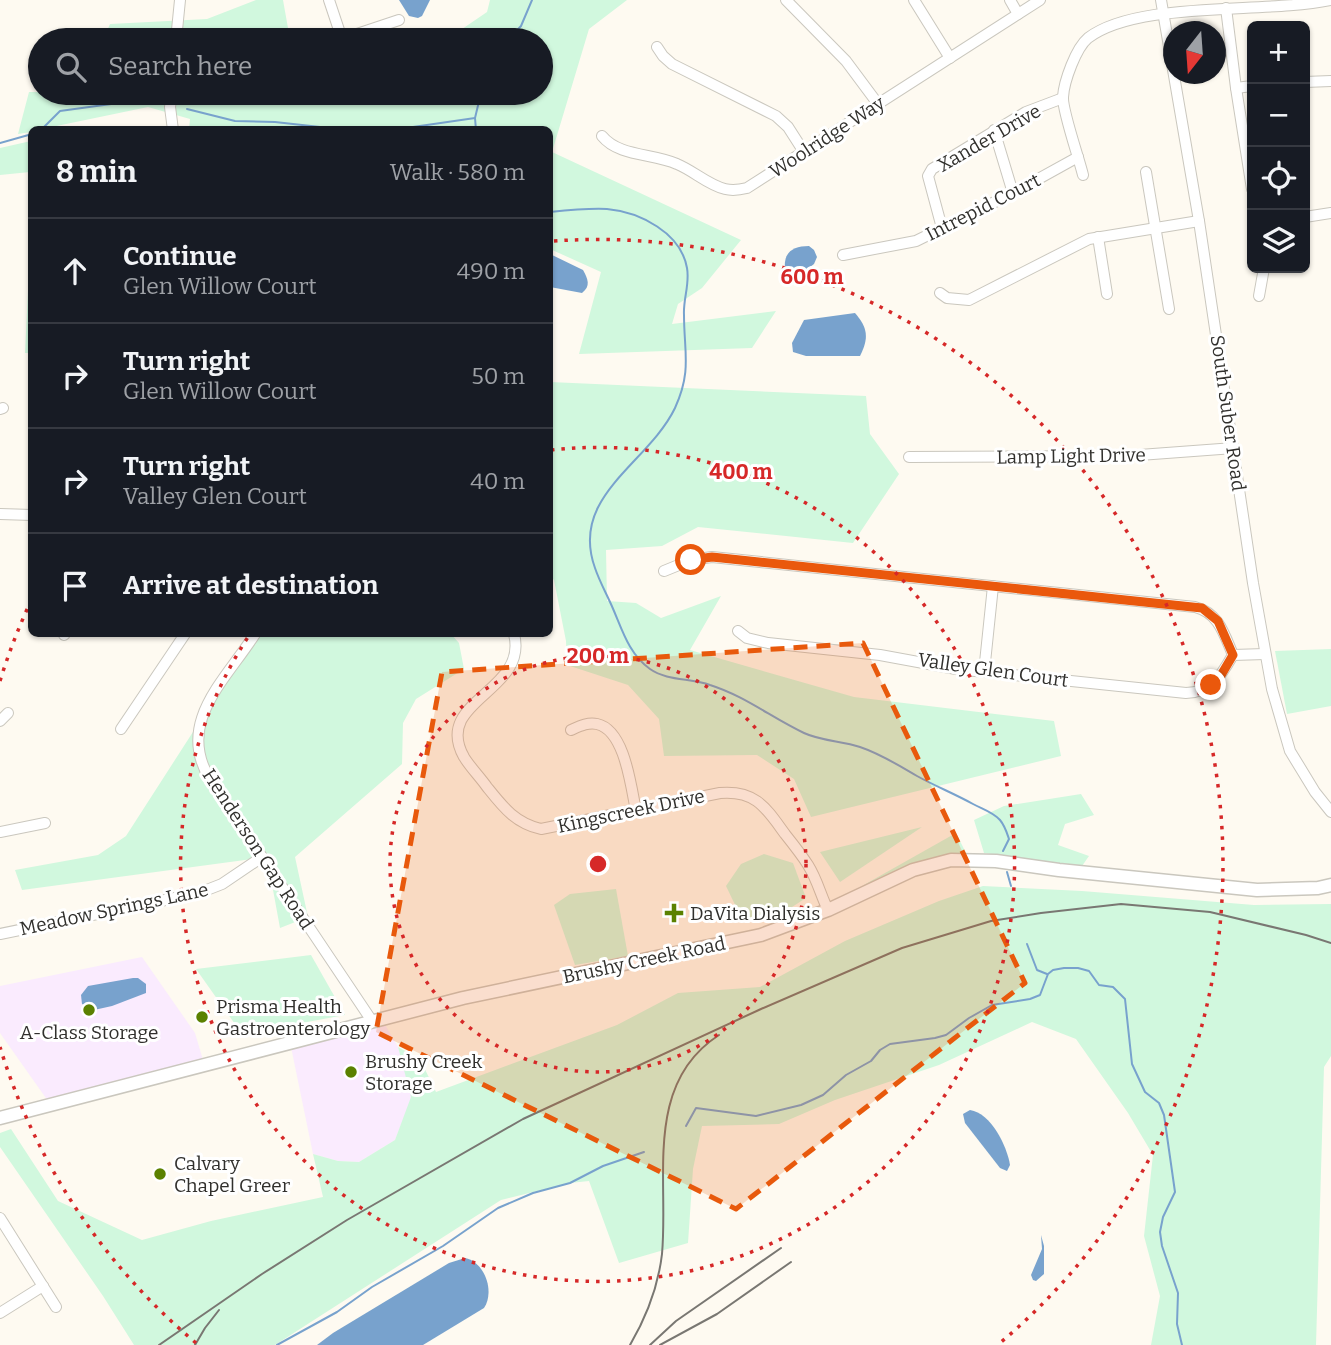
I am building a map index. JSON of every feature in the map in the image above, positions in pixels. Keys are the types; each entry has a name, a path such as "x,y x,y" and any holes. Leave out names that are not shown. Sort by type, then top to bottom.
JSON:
{"main road":[{"name":"Brushy Creek Road","path":"0,1118 513,987 740,940 828,910 932,863 961,859 1257,890 1318,888 1331,885"}],"street":[{"path":"177,28 180,0"},
{"path":"329,0 337,28"},
{"path":"786,0 846,61 878,104"},
{"path":"914,0 950,58"},
{"path":"1010,0 1018,15"},
{"name":"Woolridge Way","path":"602,136 618,148 674,162 716,186 728,190 747,188 1040,0"},
{"path":"1083,175 1063,98 1076,52 1087,39 1107,25 1162,6 1226,8 1330,0"},
{"name":"South Suber Road","path":"1162,6 1199,221 1272,689 1290,751 1308,782 1331,812"},
{"path":"1226,8 1247,157"},
{"path":"376,28 400,20"},
{"path":"657,47 663,57 672,64 776,116 788,127 804,152"},
{"path":"1310,82 1331,80"},
{"path":"1236,88 1247,87"},
{"name":"Xander Drive","path":"942,228 929,172 1026,112 1063,98"},
{"path":"170,105 172,126"},
{"path":"994,130 1013,193"},
{"name":"Intrepid Court","path":"844,255 916,241 1013,193 1078,156"},
{"path":"1146,172 1169,309"},
{"path":"1310,216 1331,214"},
{"path":"940,293 947,298 961,300 975,298 1082,241 1199,221"},
{"path":"1098,237 1107,293"},
{"path":"1259,296 1263,273"},
{"name":"Lamp Light Drive","path":"908,457 1126,456 1234,448"},
{"path":"0,514 28,515"},
{"path":"664,571 691,560 712,557 1202,608 1218,621 1233,655 1265,654"},
{"path":"984,672 993,586"},
{"name":"Valley Glen Court","path":"738,631 747,638 768,643 880,655 984,672 1193,692 1206,689 1216,681 1233,655"},
{"path":"121,729 183,637"},
{"name":"Henderson Gap Road","path":"253,637 209,700 201,722 198,743 200,758 207,774 372,1021"},
{"name":"Kingscreek Drive","path":"515,637 517,643 512,668 465,712 459,734 464,756 504,808 516,819 528,826 555,828 720,793 735,792 749,796 760,802 809,866 828,910"},
{"path":"0,721 8,713"},
{"path":"571,730 588,723 600,724 610,730 621,747 636,811"},
{"path":"0,832 45,823"},
{"name":"Meadow Springs Lane","path":"0,934 199,893 222,884 262,857"},
{"path":"0,1218 56,1307"},
{"path":"0,1313 43,1286"}],"highlighted area":[{"path":"863,643 1025,983 736,1209 376,1032 442,672"}],"shaded area":[{"name":"A-Class Storage","path":"142,957 195,1033 203,1060 48,1101 0,1033 0,986"},
{"name":"Brushy Creek Storage","path":"384,1023 398,1047 412,1097 395,1140 359,1162 338,1161 313,1154 291,1047"}],"green space":[{"path":"256,0 283,0 288,28 108,28 110,24 207,19"},
{"path":"490,0 627,0 589,29 553,149 553,126 189,126 190,119 148,107 56,126 28,126 28,132 18,134 28,96 28,105 553,105 553,28 464,28 487,12"},
{"path":"28,142 28,172 0,175 0,148"},
{"path":"553,152 741,240 702,288 678,304 672,324 776,311 752,348 579,354 601,272 553,250"},
{"path":"28,291 28,353 25,353"},
{"path":"553,382 866,396 870,434 899,474 853,543 698,527 662,546 606,550 607,601 636,603 661,618 721,596 690,650 854,697 1054,721 1061,756 811,817 794,779 757,755 664,756 659,719 628,685 567,665 566,641 554,580"},
{"path":"254,637 454,637 459,643 464,669 416,699 403,723 402,764 295,857 308,917 280,928 267,857 22,890 15,870 98,855 126,836"},
{"path":"1331,649 1331,706 1287,714 1275,651"},
{"path":"1081,794 1094,815 1065,824 1058,845 1089,856 1082,866 984,853 974,820 1004,806"},
{"path":"922,827 840,882 820,852"},
{"path":"956,833 966,853 930,858 862,886"},
{"path":"764,854 793,863 806,898 792,907 755,922 739,913 726,886 741,864"},
{"path":"983,886 1254,905 1331,904 1331,1056 1324,1067 1316,1345 1151,1345 1160,1296 1144,1236 1153,1155 1128,1113 1076,1039 1032,1022 939,1065 835,1100 779,1124 702,1126 693,1169 688,1243 619,1263 589,1181 501,1200 275,1345 134,1345 0,1147 0,1133 11,1129 58,1201 142,1240 211,1221 323,1197 313,1154 338,1161 359,1162 395,1140 411,1097 398,1047 420,1059 436,1092 617,1025 678,993 760,987 845,941 939,901"},
{"path":"616,889 628,956 575,965 554,905 570,894"},
{"path":"311,955 345,1015 242,1034 196,969"}],"water":[{"path":"399,0 430,0 422,16 418,18 409,16"},
{"path":"809,246 817,257 814,264 800,271 785,270 787,254 790,251"},
{"path":"553,255 583,270 588,282 582,293 553,288"},
{"path":"855,313 866,333 860,356 806,356 793,352 792,343 804,320"},
{"path":"133,978 146,984 146,993 94,1010 82,1004 81,995 88,986"},
{"path":"970,1110 985,1117 1002,1140 1010,1165 1007,1171 1000,1168 965,1123 963,1114"},
{"path":"1041,1235 1044,1246 1044,1274 1036,1281 1031,1275 1042,1249"},
{"path":"465,1258 483,1271 488,1286 484,1308 423,1345 317,1345 449,1263"}],"waterway":[{"path":"519,28 532,0"},
{"path":"45,126 60,111 104,105"},
{"path":"476,126 478,105"},
{"path":"187,109 235,121 311,126"},
{"path":"420,126 475,118"},
{"path":"0,143 28,135"},
{"path":"553,212 607,209 645,220 677,244 687,268 684,309 686,362 680,395 663,428 615,482 602,500 593,520 590,543 595,568 636,655 657,673 723,690 804,733 868,750 991,813 1002,822 1009,839 1003,851"},
{"path":"1007,872 1011,886"},
{"path":"1027,944 1037,970 1047,974"},
{"path":"686,1126 696,1108 756,1116 801,1105 823,1095 890,1044 946,1035 992,1005 1040,995 1048,974 1053,970 1078,968 1089,971 1099,985 1113,987 1125,999 1132,1064 1145,1092 1159,1103 1164,1115 1175,1192 1163,1217 1160,1232 1178,1293 1177,1324 1182,1345"},
{"path":"277,1345 337,1312 498,1208 533,1193 570,1183 603,1166 644,1152"}],"railway":[{"path":"159,1345 347,1220 523,1119 761,1009 902,948 991,921 1121,904 1210,912 1331,943"},
{"path":"630,1345 651,1301 662,1254 663,1165 669,1106 679,1079 695,1055 719,1035"},
{"path":"650,1345 676,1321 781,1248"},
{"path":"660,1345 717,1314 791,1262"},
{"path":"195,1345 219,1310"}],"place":[{"name":"DaVita Dialysis","path":"674,913"},
{"name":"A-Class Storage","path":"89,1010"},
{"name":"Prisma Health Gastroenterology","path":"202,1017"},
{"name":"Brushy Creek Storage","path":"351,1072"},
{"name":"Calvary Chapel Greer","path":"160,1174"}],"route":[{"path":"691,560 712,557 1202,608 1218,621 1233,655 1220,677 1211,685"}]}
